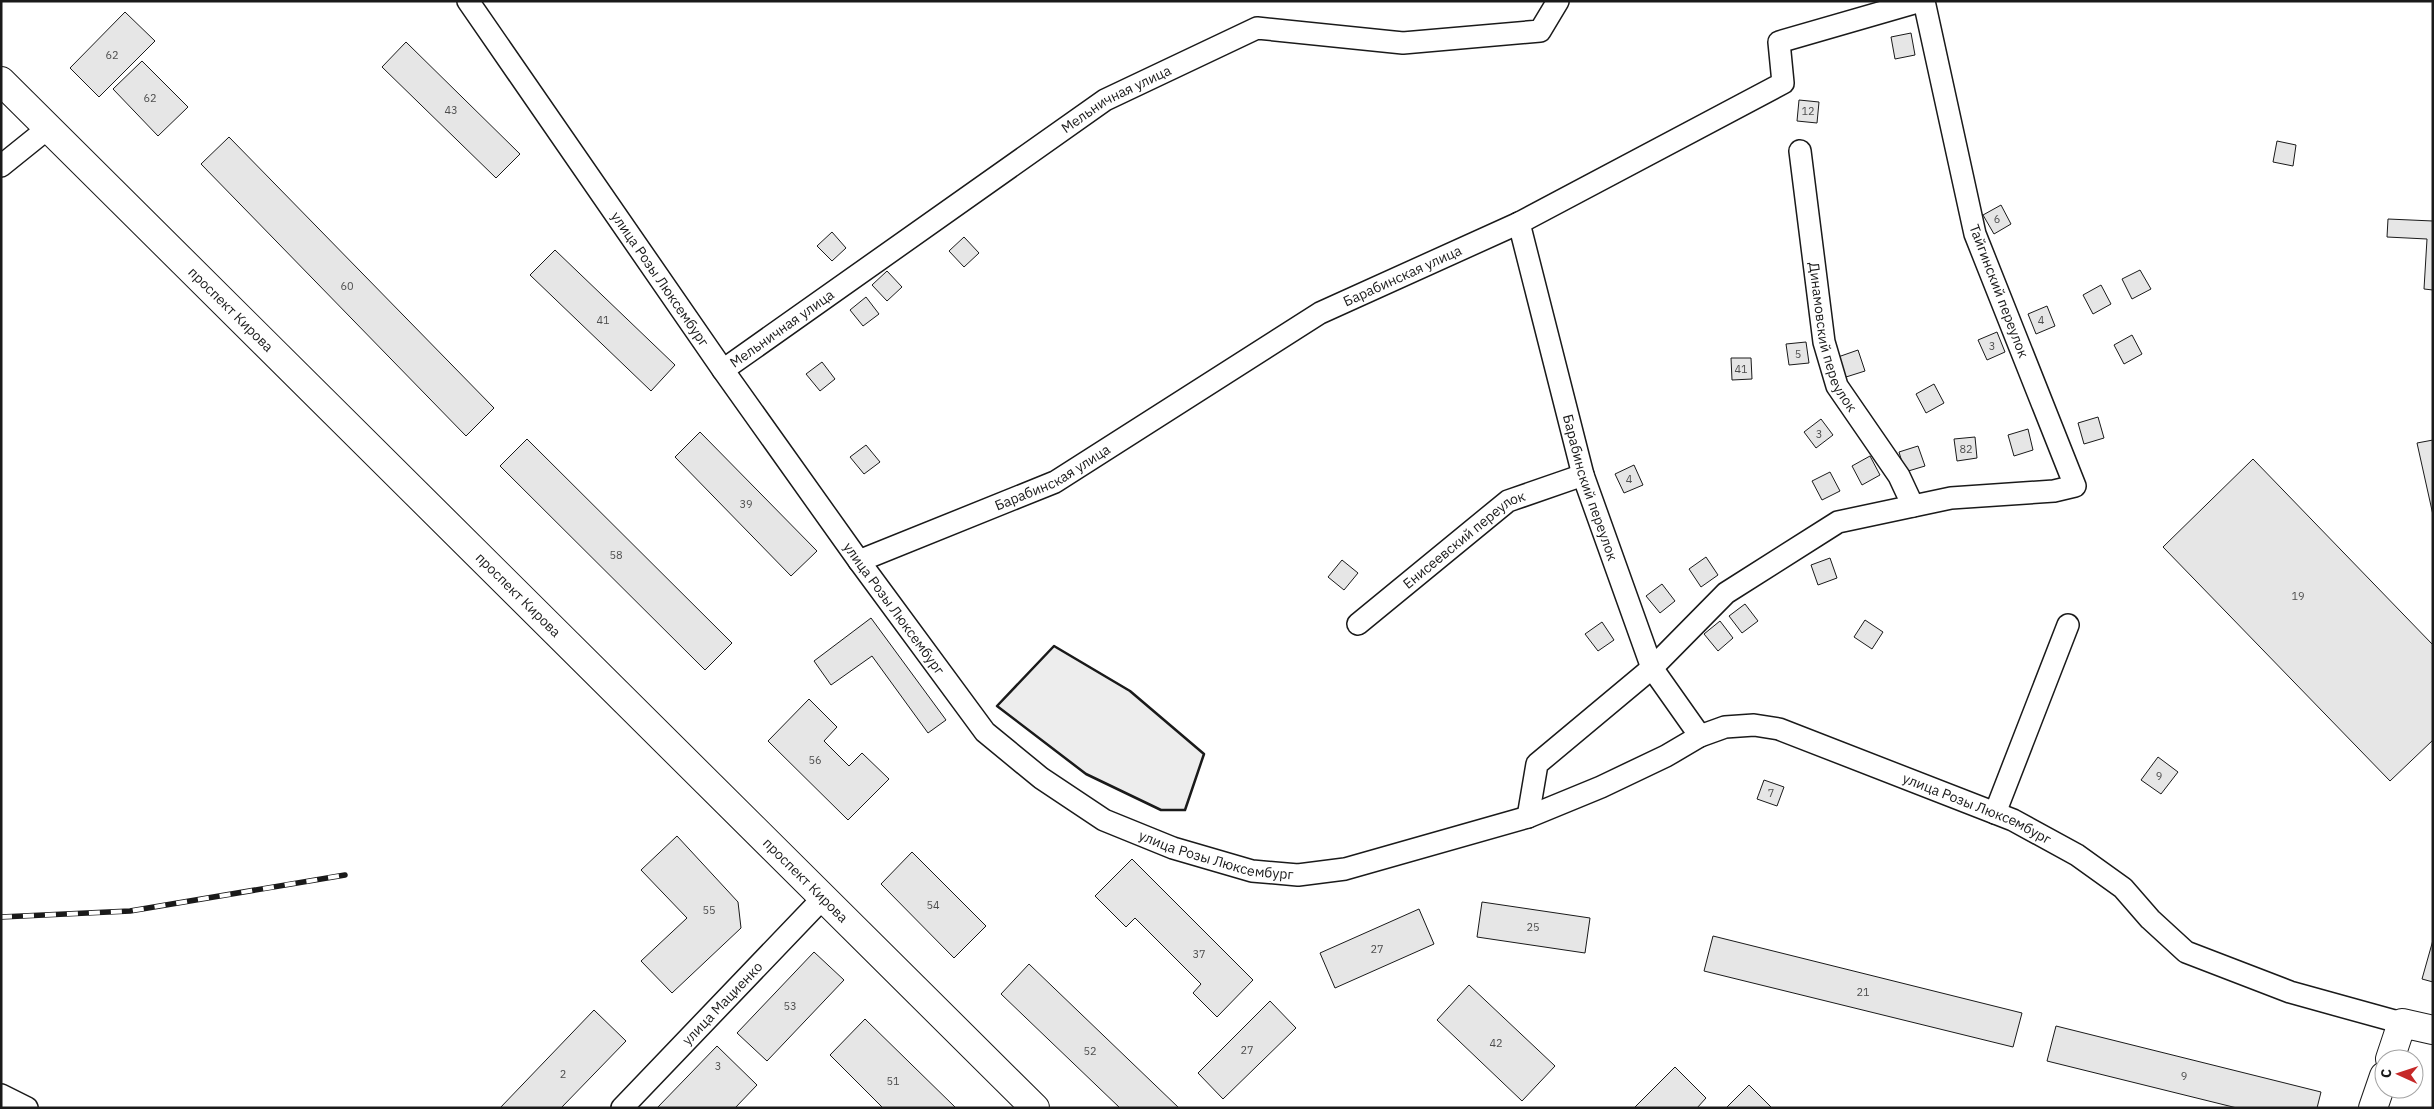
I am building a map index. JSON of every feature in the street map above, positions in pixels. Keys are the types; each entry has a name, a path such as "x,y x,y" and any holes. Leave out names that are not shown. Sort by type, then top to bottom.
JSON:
{"main road":[{"name":"проспект Кирова","path":"1,81 1035,1108"},
{"path":"2393,1049 2402,1023 2433,1030"}],"street":[{"name":"улица Розы Люксембург","path":"468,1 723,370 859,561 985,732 1042,778 1104,820 1174,848 1252,871 1298,875 1345,869 1528,817 1609,784 1666,756 1700,736 1725,727 1754,725 1779,729 2013,820 2077,855 2123,888 2150,919 2186,952 2290,992 2402,1023"},
{"name":"Мельничная улица","path":"723,370 1105,100 1257,28 1403,42 1540,31 1558,1"},
{"name":"Барабинская улица","path":"859,561 1055,482 1320,312 1519,223 1783,83 1779,42 1923,1"},
{"name":"Тайгинский переулок","path":"1913,506 1951,498 2054,491 2075,486 1975,234 1923,1"},
{"path":"1,166 48,129"},
{"name":"Динамовский переулок","path":"1800,151 1824,342 1837,386 1899,476 1913,506"},
{"name":"Барабинский переулок","path":"1519,223 1583,475 1652,668 1700,736"},
{"name":"Енисеевский переулок","path":"1358,624 1508,501 1583,475"},
{"path":"1528,817 1537,764 1652,668 1726,593 1838,522 1913,506"},
{"path":"1996,813 2068,625"},
{"name":"улица Мациенко","path":"622,1108 823,898"},
{"path":"1,1095 27,1108"}],"shaded area":[{"path":"1054,646 1130,691 1204,754 1185,810 1161,810 1086,774 997,706"}],"building":[{"path":"125,12 155,41 99,97 70,68"},
{"path":"1911,33 1915,55 1895,59 1891,37"},
{"path":"406,42 520,154 496,178 382,67"},
{"path":"142,61 188,107 158,136 113,89"},
{"path":"1799,100 1819,102 1817,123 1797,121"},
{"path":"229,137 494,408 466,436 201,164"},
{"path":"2277,141 2296,145 2293,166 2273,162"},
{"path":"2001,205 2011,224 1994,234 1983,215"},
{"path":"2388,219 2433,221 2433,290 2424,289 2427,239 2387,237"},
{"path":"832,232 846,248 832,261 817,246"},
{"path":"964,237 979,253 964,267 949,251"},
{"path":"555,250 675,365 651,391 530,275"},
{"path":"2140,270 2151,289 2132,299 2122,279"},
{"path":"887,271 902,287 887,301 872,285"},
{"path":"2101,285 2111,304 2093,314 2083,295"},
{"path":"866,297 879,314 863,326 850,310"},
{"path":"2047,306 2055,326 2036,334 2028,314"},
{"path":"1997,332 2005,352 1987,360 1978,340"},
{"path":"2132,335 2142,354 2124,364 2114,345"},
{"path":"1806,342 1809,363 1789,365 1786,344"},
{"path":"1858,350 1865,371 1846,377 1838,357"},
{"path":"1731,358 1751,358 1752,379 1732,380"},
{"path":"822,362 835,379 820,391 806,374"},
{"path":"1934,384 1944,403 1926,413 1916,394"},
{"path":"2098,417 2104,438 2084,444 2078,423"},
{"path":"1821,419 1833,435 1816,448 1804,432"},
{"path":"2028,429 2033,450 2014,456 2008,435"},
{"path":"700,432 817,551 791,576 675,457"},
{"path":"1975,437 1977,458 1957,461 1954,439"},
{"path":"527,439 732,643 705,670 500,466"},
{"path":"2433,440 2433,515 2417,443"},
{"path":"866,445 880,462 864,474 850,457"},
{"path":"1918,446 1925,466 1905,472 1899,452"},
{"path":"1870,456 1880,475 1862,485 1852,466"},
{"path":"2253,459 2433,645 2433,740 2390,781 2163,547"},
{"path":"1634,465 1643,485 1624,493 1615,474"},
{"path":"1830,472 1840,491 1822,500 1812,481"},
{"path":"1706,557 1718,575 1701,587 1689,569"},
{"path":"1830,558 1837,578 1818,585 1811,565"},
{"path":"1342,560 1358,573 1344,590 1328,577"},
{"path":"1662,584 1675,601 1660,613 1646,596"},
{"path":"1745,604 1758,621 1742,633 1729,616"},
{"path":"871,618 946,720 928,733 872,656 831,685 814,661"},
{"path":"1865,620 1883,632 1872,649 1854,637"},
{"path":"1720,621 1733,638 1718,651 1704,634"},
{"path":"1602,622 1614,640 1598,651 1585,634"},
{"path":"809,699 837,727 824,741 849,766 862,753 889,779 848,820 768,741"},
{"path":"2158,757 2178,772 2161,794 2141,780"},
{"path":"1764,780 1784,787 1777,806 1757,799"},
{"path":"677,836 738,902 741,928 672,993 641,961 687,918 641,870"},
{"path":"912,852 986,926 954,958 881,884"},
{"path":"1132,859 1253,980 1217,1017 1193,993 1201,984 1135,918 1126,927 1095,896"},
{"path":"1482,902 1590,918 1585,953 1477,937"},
{"path":"1419,909 1434,944 1335,988 1320,953"},
{"path":"1713,936 2022,1013 2013,1047 1704,971"},
{"path":"2433,940 2433,982 2422,979"},
{"path":"814,952 844,980 767,1061 737,1033"},
{"path":"1029,964 1179,1108 1120,1108 1001,994"},
{"path":"1469,985 1555,1066 1522,1101 1437,1020"},
{"path":"1270,1001 1296,1028 1223,1099 1198,1073"},
{"path":"594,1010 626,1041 561,1108 500,1108"},
{"path":"865,1019 956,1108 883,1108 830,1055"},
{"path":"2056,1026 2321,1092 2317,1108 2237,1108 2047,1061"},
{"path":"717,1046 757,1085 735,1108 657,1108"},
{"path":"1675,1067 1706,1098 1697,1108 1634,1108"},
{"path":"1749,1085 1772,1108 1726,1108"}],"railway":[{"path":"1,917 130,911 345,875"}],"wall":[{"path":"1054,646 1130,691 1204,754 1185,810 1161,810 1086,774 997,706 1054,646"}]}
